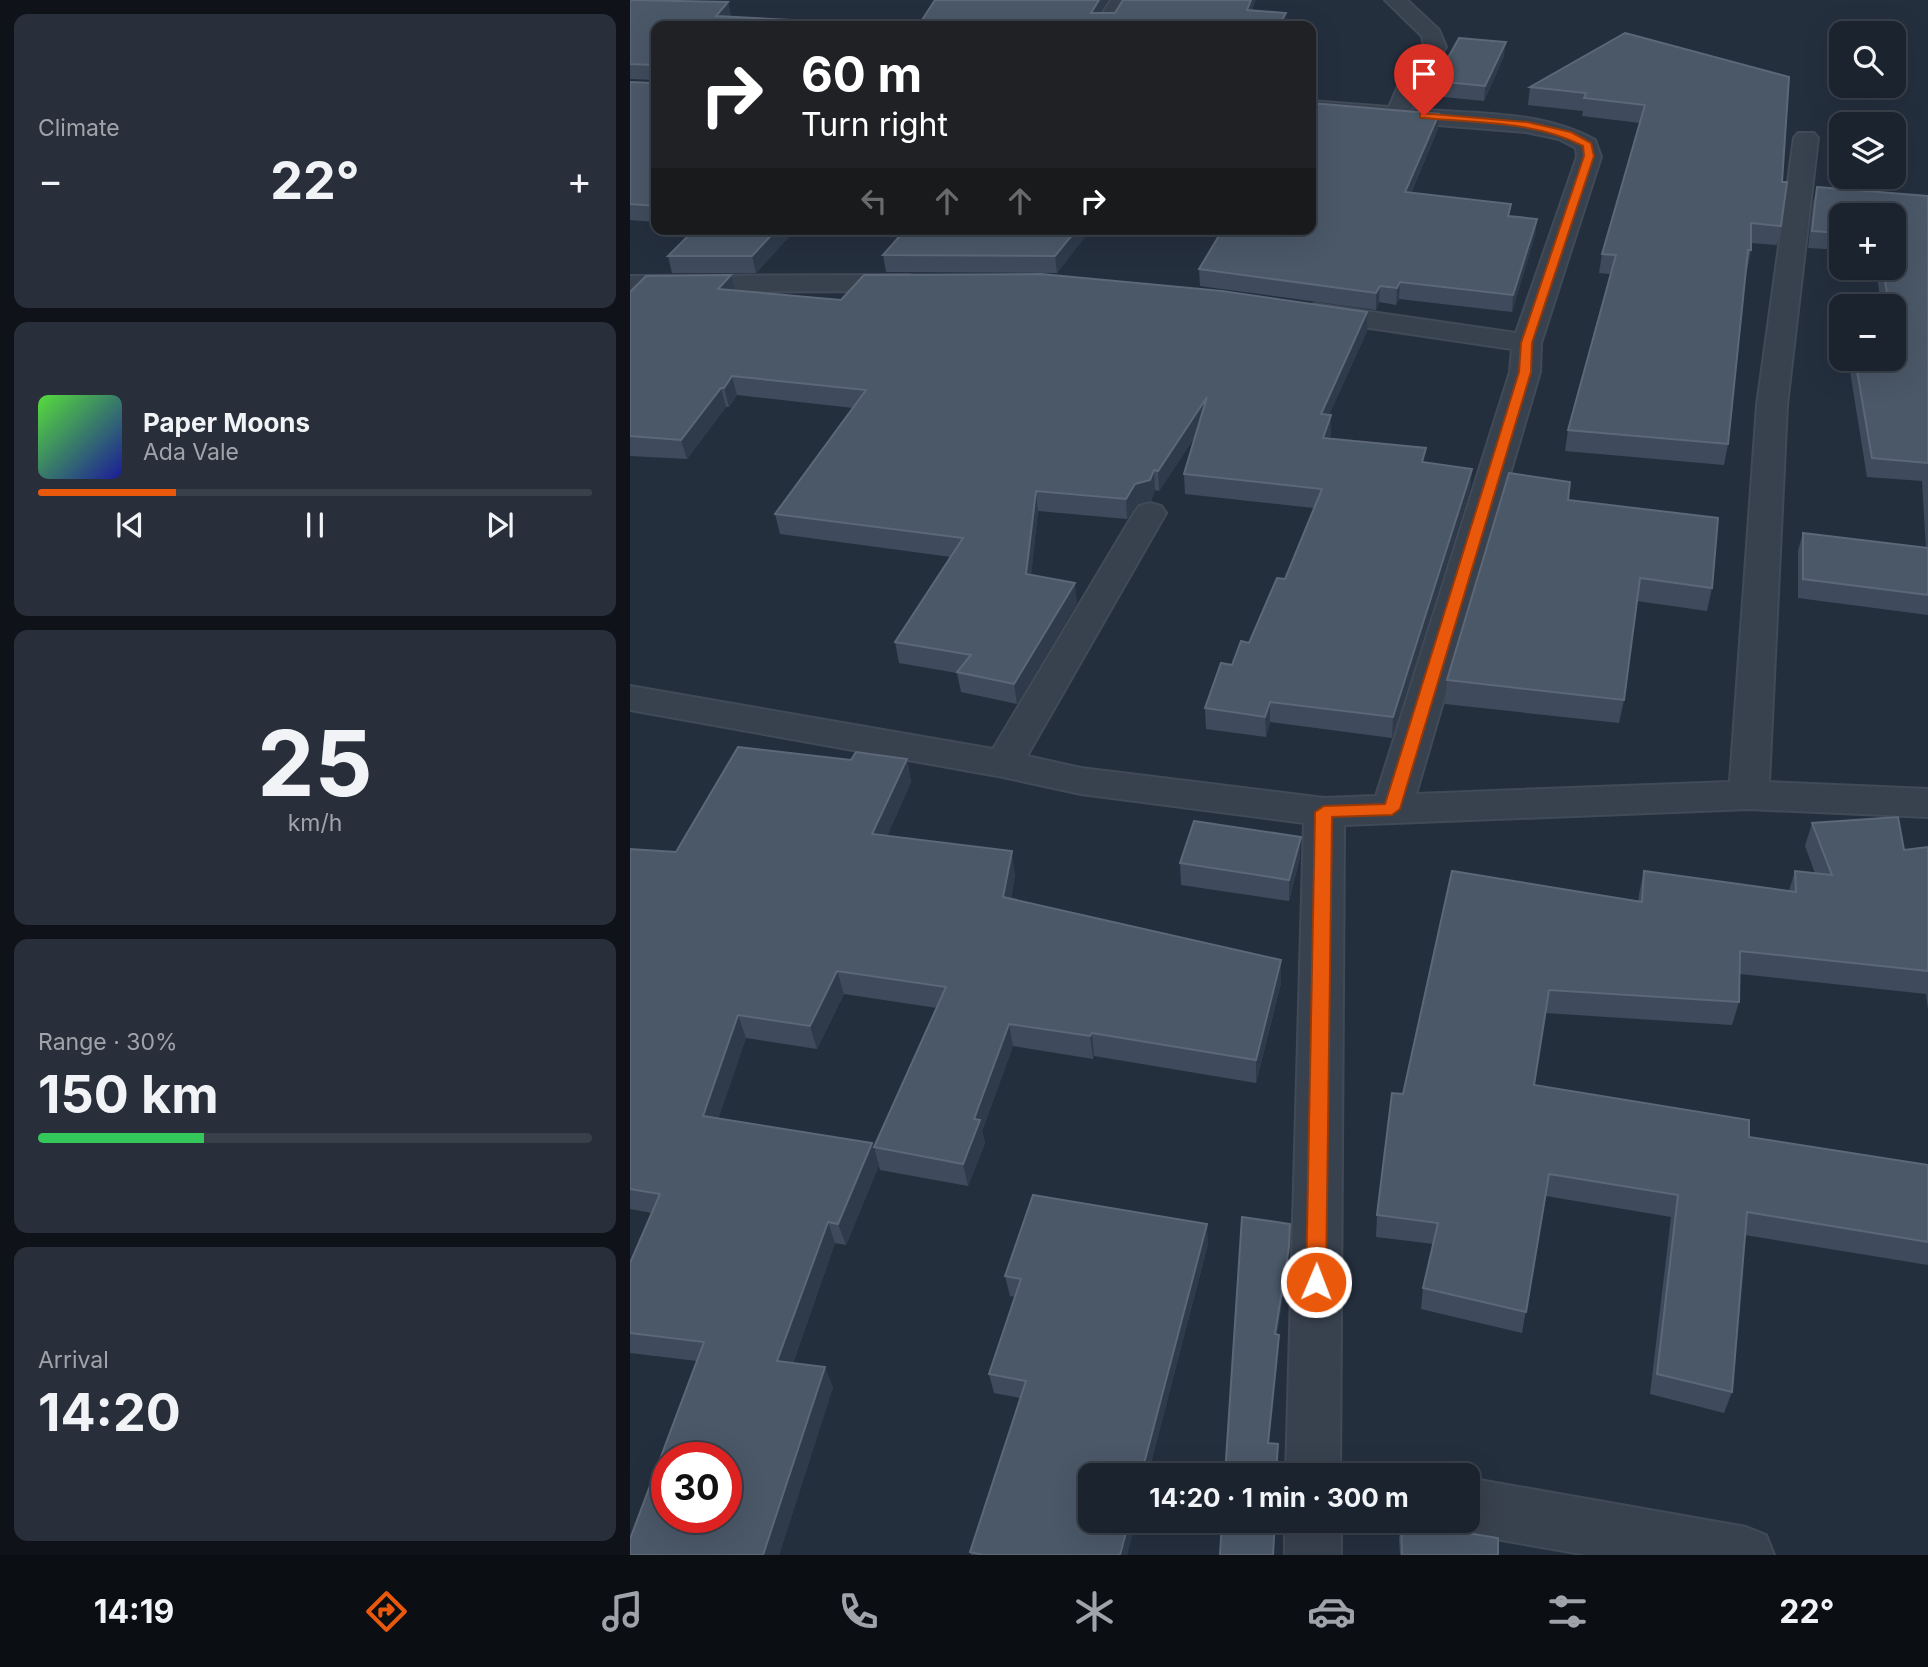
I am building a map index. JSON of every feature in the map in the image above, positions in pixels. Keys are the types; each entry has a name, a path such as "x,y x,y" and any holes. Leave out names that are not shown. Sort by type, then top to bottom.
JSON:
{"street":[{"path":"1107,21 1121,0"},
{"path":"1395,0 1432,34 1436,47 1410,85 1398,113"},
{"path":"1316,108 1527,125 1567,134 1587,145 1589,156 1527,343 1525,372 1392,809"},
{"path":"1749,795 1772,405 1806,138"},
{"path":"630,284 933,283"},
{"path":"1292,309 1527,343"},
{"path":"1003,764 1150,513"},
{"path":"634,706 1003,764 1081,781 1324,812 1749,795 1928,803"},
{"path":"1313,1463 1324,812"},
{"path":"1480,1508 1746,1555"},
{"path":"1313,1533 1313,1555"}],"building":[{"path":"630,0 728,2 716,16 810,21 651,21 651,65 630,64"},
{"path":"935,0 1099,0 1091,13 1115,13 1123,0 1251,0 1247,10 1286,13 1281,21 921,21"},
{"path":"1625,33 1789,77 1782,182 1787,182 1781,226 1751,223 1751,250 1748,250 1728,444 1568,430 1616,255 1602,254 1645,105 1584,98 1586,93 1530,87"},
{"path":"1459,38 1506,42 1485,86 1435,81"},
{"path":"630,82 651,83 651,206 630,204"},
{"path":"1316,103 1439,114 1405,192 1511,204 1508,216 1537,219 1513,295 1400,282 1397,288 1380,286 1376,293 1199,269 1219,235 1316,235"},
{"path":"1817,187 1928,196 1928,463 1872,458 1857,371 1906,371 1906,294 1887,294 1885,280 1906,280 1906,203 1829,203 1829,232 1812,231"},
{"path":"689,235 771,235 752,256 668,256"},
{"path":"901,235 1072,235 1055,256 883,255"},
{"path":"1041,274 1222,291 1367,312 1321,414 1331,415 1323,438 1426,448 1422,462 1472,469 1393,717 1270,702 1265,717 1205,708 1221,663 1232,665 1241,641 1249,643 1277,578 1285,579 1322,489 1184,474 1207,397 1158,471 1154,470 1150,480 1135,484 1126,499 1036,491 1026,574 1075,583 1014,684 957,672 971,655 895,642 963,538 775,514 866,390 732,376 681,440 630,436 630,292 646,276 731,275 718,289 841,300 864,275"},
{"path":"1509,473 1570,482 1568,500 1718,518 1712,588 1640,578 1624,700 1447,680"},
{"path":"1803,533 1928,548 1928,595 1803,579"},
{"path":"738,747 851,760 856,752 907,759 872,834 1012,851 1003,897 1281,960 1256,1060 1092,1033 1090,1036 1009,1024 974,1119 980,1120 963,1164 874,1147 946,987 837,971 810,1026 738,1015 703,1116 872,1143 838,1224 828,1222 777,1361 825,1367 763,1555 630,1555 630,1539 651,1483 651,1533 742,1533 742,1442 666,1442 704,1342 630,1333 630,1263 660,1194 630,1189 630,849 676,852"},
{"path":"1898,817 1904,850 1928,847 1928,971 1740,951 1739,1002 1549,990 1534,1085 1749,1120 1749,1137 1928,1165 1928,1242 1747,1212 1732,1392 1657,1374 1678,1195 1549,1174 1526,1312 1423,1288 1438,1223 1377,1215 1392,1093 1403,1094 1452,871 1642,902 1644,871 1796,892 1795,871 1832,875 1812,823"},
{"path":"1194,821 1301,837 1289,880 1180,863"},
{"path":"1033,1195 1207,1224 1144,1463 1078,1463 1078,1533 1126,1533 1120,1555 983,1555 970,1552 1026,1381 989,1374 1021,1279 1005,1276"},
{"path":"1242,1217 1290,1224 1289,1247 1275,1334 1279,1335 1268,1443 1278,1444 1277,1463 1226,1463"},
{"path":"1221,1533 1274,1533 1273,1555 1220,1555"},
{"path":"1401,1533 1468,1533 1498,1538 1498,1555 1402,1555"}],"route":[{"path":"1316,1282 1324,812 1392,809 1525,372 1527,343 1589,156 1587,145 1567,134 1527,125 1424,116"}]}
